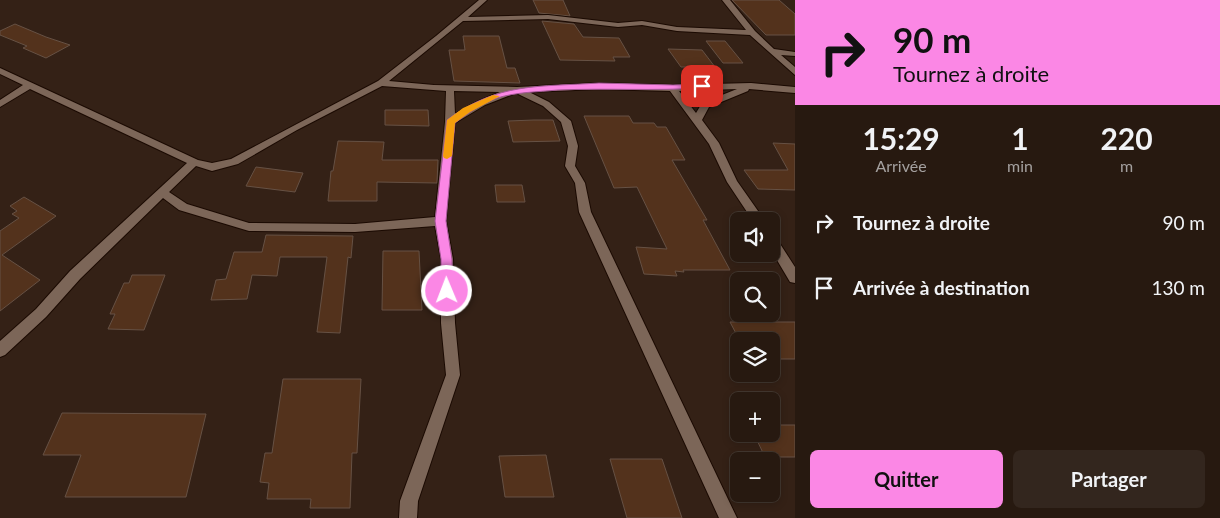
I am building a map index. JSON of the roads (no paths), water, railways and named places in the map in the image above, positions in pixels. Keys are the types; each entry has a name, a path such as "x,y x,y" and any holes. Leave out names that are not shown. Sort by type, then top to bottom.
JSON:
{"street":[{"path":"0,72 194,162 212,167 234,162 380,83 483,0"},
{"path":"726,0 752,33 795,72"},
{"path":"461,19 548,17 618,25 642,23 677,30 752,33"},
{"path":"772,51 795,54"},
{"path":"380,83 517,90 599,86 673,88 751,86 795,90"},
{"path":"0,104 28,86"},
{"path":"697,120 705,105 751,86"},
{"path":"408,518 409,501 453,375 448,323 446,259 440,221 450,122 450,88"},
{"path":"673,88 714,143 732,182 753,212"},
{"path":"450,122 466,110 493,97 517,90 546,104 566,121 573,146 570,166 580,183 585,212 728,518"},
{"path":"0,350 41,313 75,275 194,162"},
{"path":"162,192 183,207 249,227 354,228 440,221"},
{"path":"780,254 795,278"}]}
